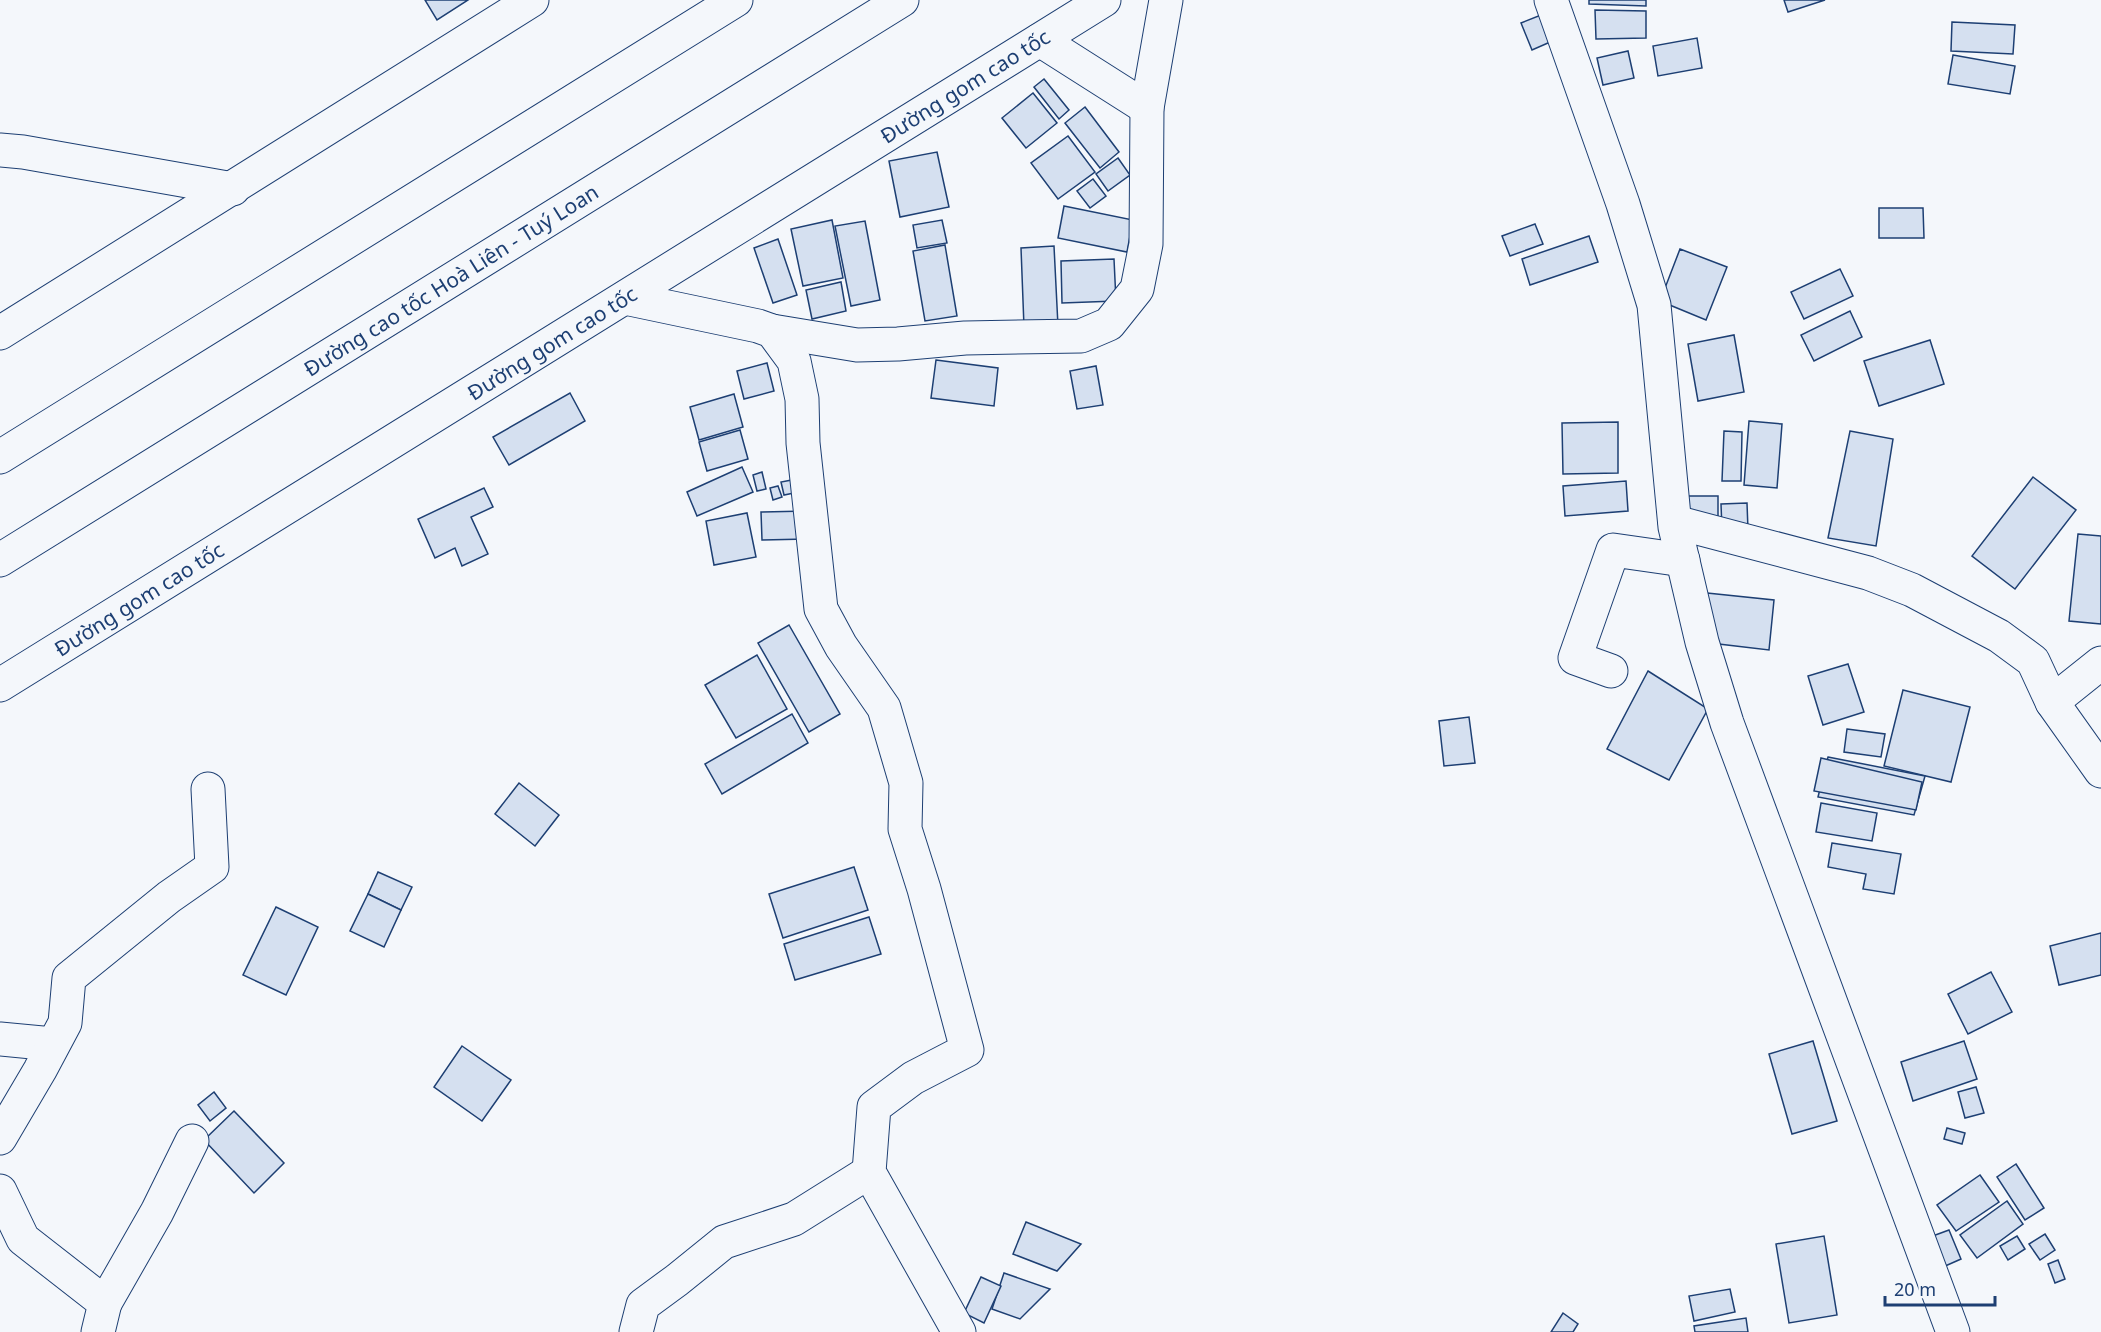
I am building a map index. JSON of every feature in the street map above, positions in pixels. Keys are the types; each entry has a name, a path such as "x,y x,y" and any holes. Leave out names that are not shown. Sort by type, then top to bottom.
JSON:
{"main road":[{"path":"0,333 532,0"},
{"path":"0,457 736,0"},
{"name":"Đường cao tốc Hoà Liên - Tuý Loan","path":"0,560 902,0"},
{"name":"Đường gom cao tốc","path":"0,686 1104,0"},
{"path":"625,298 758,326 772,331 857,345 965,338 1081,336 1109,324 1137,289 1146,244 1147,108 1166,0"},
{"path":"1551,0 1623,204 1654,305 1675,522 1701,642 1727,723 1953,1332"},
{"path":"1040,40 1147,108"},
{"path":"0,150 23,152 233,189"},
{"path":"772,331 794,361 802,399 803,443 821,609 841,646 884,708 906,783 905,829 924,889 967,1050 913,1078 874,1107 869,1172 959,1332"},
{"path":"1675,522 1869,573 1912,590 1999,636 2033,661 2052,702 2101,771"},
{"path":"1611,671 1575,658 1613,550 1683,560"},
{"path":"2052,702 2101,663"},
{"path":"0,1138 65,1023 69,978 169,897 212,867 208,789"},
{"path":"0,1039 53,1044"},
{"path":"0,1191 23,1239 101,1318 192,1140"},
{"path":"636,1332 643,1305 724,1242 794,1219 869,1172"}],"building":[{"path":"425,0 468,0 437,20"},
{"path":"1589,0 1646,0 1646,6 1589,4"},
{"path":"1784,0 1825,0 1788,12"},
{"path":"1595,10 1646,11 1646,38 1596,39"},
{"path":"1546,13 1557,39 1532,50 1521,23"},
{"path":"1952,22 2015,25 2013,54 1951,51"},
{"path":"1697,38 1702,68 1658,76 1653,46"},
{"path":"1628,51 1634,78 1603,85 1597,58"},
{"path":"1953,55 2015,66 2010,94 1948,84"},
{"path":"1044,79 1069,110 1059,119 1034,87"},
{"path":"1033,93 1057,123 1026,148 1002,118"},
{"path":"1085,107 1119,152 1100,168 1065,123"},
{"path":"1068,136 1095,172 1058,199 1031,163"},
{"path":"937,152 949,207 900,217 889,161"},
{"path":"1118,158 1130,175 1108,191 1096,174"},
{"path":"1093,179 1106,196 1090,208 1077,191"},
{"path":"1064,206 1133,220 1127,252 1058,238"},
{"path":"1879,208 1923,208 1924,238 1879,238"},
{"path":"832,220 843,278 803,286 791,229"},
{"path":"942,220 947,243 917,248 913,225"},
{"path":"865,221 880,300 851,306 835,226"},
{"path":"1535,224 1543,244 1510,256 1502,236"},
{"path":"1589,236 1598,262 1530,285 1522,259"},
{"path":"778,239 797,295 773,303 754,248"},
{"path":"945,245 957,316 925,321 913,251"},
{"path":"1054,246 1058,326 1024,327 1021,248"},
{"path":"1680,249 1727,267 1706,320 1660,301"},
{"path":"1114,259 1116,301 1062,303 1061,261"},
{"path":"1840,269 1853,296 1804,319 1791,292"},
{"path":"841,282 846,311 812,319 806,290"},
{"path":"1850,311 1862,337 1814,361 1801,335"},
{"path":"1734,335 1744,392 1698,401 1688,344"},
{"path":"1930,340 1944,384 1879,406 1864,361"},
{"path":"936,360 998,368 994,406 931,398"},
{"path":"767,363 774,391 744,399 737,371"},
{"path":"1096,366 1103,405 1077,409 1070,371"},
{"path":"570,393 585,421 509,465 493,437"},
{"path":"734,394 743,427 699,440 690,407"},
{"path":"1749,421 1782,424 1777,488 1744,485"},
{"path":"1618,422 1618,473 1563,474 1562,423"},
{"path":"740,430 748,459 707,471 699,442"},
{"path":"1724,431 1742,432 1741,481 1722,481"},
{"path":"1850,431 1893,439 1876,546 1828,538"},
{"path":"742,467 753,492 697,516 687,492"},
{"path":"762,472 766,489 757,491 753,475"},
{"path":"2033,477 2076,510 2015,589 1972,556"},
{"path":"797,479 799,492 784,495 781,482"},
{"path":"1626,481 1628,511 1565,516 1563,486"},
{"path":"778,486 782,497 773,500 770,488"},
{"path":"484,488 493,507 471,517 488,554 462,566 455,548 435,558 418,519"},
{"path":"1688,496 1718,496 1718,520 1689,520"},
{"path":"1747,503 1748,530 1722,530 1721,504"},
{"path":"807,511 807,539 762,540 761,512"},
{"path":"747,513 756,557 714,565 706,521"},
{"path":"2078,534 2101,536 2101,624 2069,621"},
{"path":"1707,593 1774,600 1769,650 1702,642"},
{"path":"789,625 840,714 809,732 758,643"},
{"path":"757,655 787,709 736,738 705,685"},
{"path":"1848,664 1864,712 1823,725 1808,676"},
{"path":"1648,671 1708,709 1669,780 1607,749"},
{"path":"1903,690 1970,707 1951,782 1884,766"},
{"path":"792,714 808,743 722,794 705,764"},
{"path":"1469,717 1475,763 1444,766 1439,721"},
{"path":"1847,729 1885,734 1881,757 1844,752"},
{"path":"1828,757 1925,776 1914,815 1818,797"},
{"path":"1821,758 1922,782 1916,810 1814,791"},
{"path":"519,783 559,815 535,846 495,814"},
{"path":"1821,803 1877,813 1872,841 1816,832"},
{"path":"1832,843 1901,854 1894,894 1863,889 1866,874 1828,867"},
{"path":"854,867 868,910 783,938 769,894"},
{"path":"378,872 412,887 401,910 368,894"},
{"path":"368,894 401,910 384,947 350,931"},
{"path":"276,907 318,927 286,995 243,975"},
{"path":"869,917 881,954 795,980 784,944"},
{"path":"2101,933 2101,975 2059,985 2050,946"},
{"path":"1991,972 2012,1012 1968,1034 1948,994"},
{"path":"1813,1041 1837,1121 1792,1134 1769,1054"},
{"path":"1964,1041 1977,1079 1913,1101 1901,1062"},
{"path":"462,1046 511,1080 482,1121 434,1087"},
{"path":"1976,1087 1984,1113 1965,1118 1958,1092"},
{"path":"214,1092 226,1108 210,1121 198,1105"},
{"path":"234,1111 284,1163 254,1193 204,1140"},
{"path":"1947,1128 1965,1133 1962,1144 1944,1139"},
{"path":"2016,1164 2044,1208 2025,1220 1997,1177"},
{"path":"1980,1175 1999,1202 1956,1231 1937,1205"},
{"path":"2007,1201 2023,1224 1977,1258 1960,1235"},
{"path":"1026,1222 1081,1244 1057,1271 1013,1254"},
{"path":"1949,1230 1961,1259 1943,1267 1930,1237"},
{"path":"2045,1234 2055,1250 2040,1260 2029,1244"},
{"path":"1824,1236 1837,1315 1789,1323 1776,1244"},
{"path":"2017,1236 2025,1249 2008,1260 2000,1246"},
{"path":"2058,1260 2065,1279 2055,1283 2048,1264"},
{"path":"1004,1273 1050,1289 1020,1319 992,1309"},
{"path":"981,1277 1001,1286 984,1323 964,1313"},
{"path":"1730,1289 1735,1312 1694,1321 1689,1296"},
{"path":"1563,1313 1578,1324 1573,1332 1551,1332"},
{"path":"1746,1318 1748,1332 1695,1332 1694,1326"}]}
